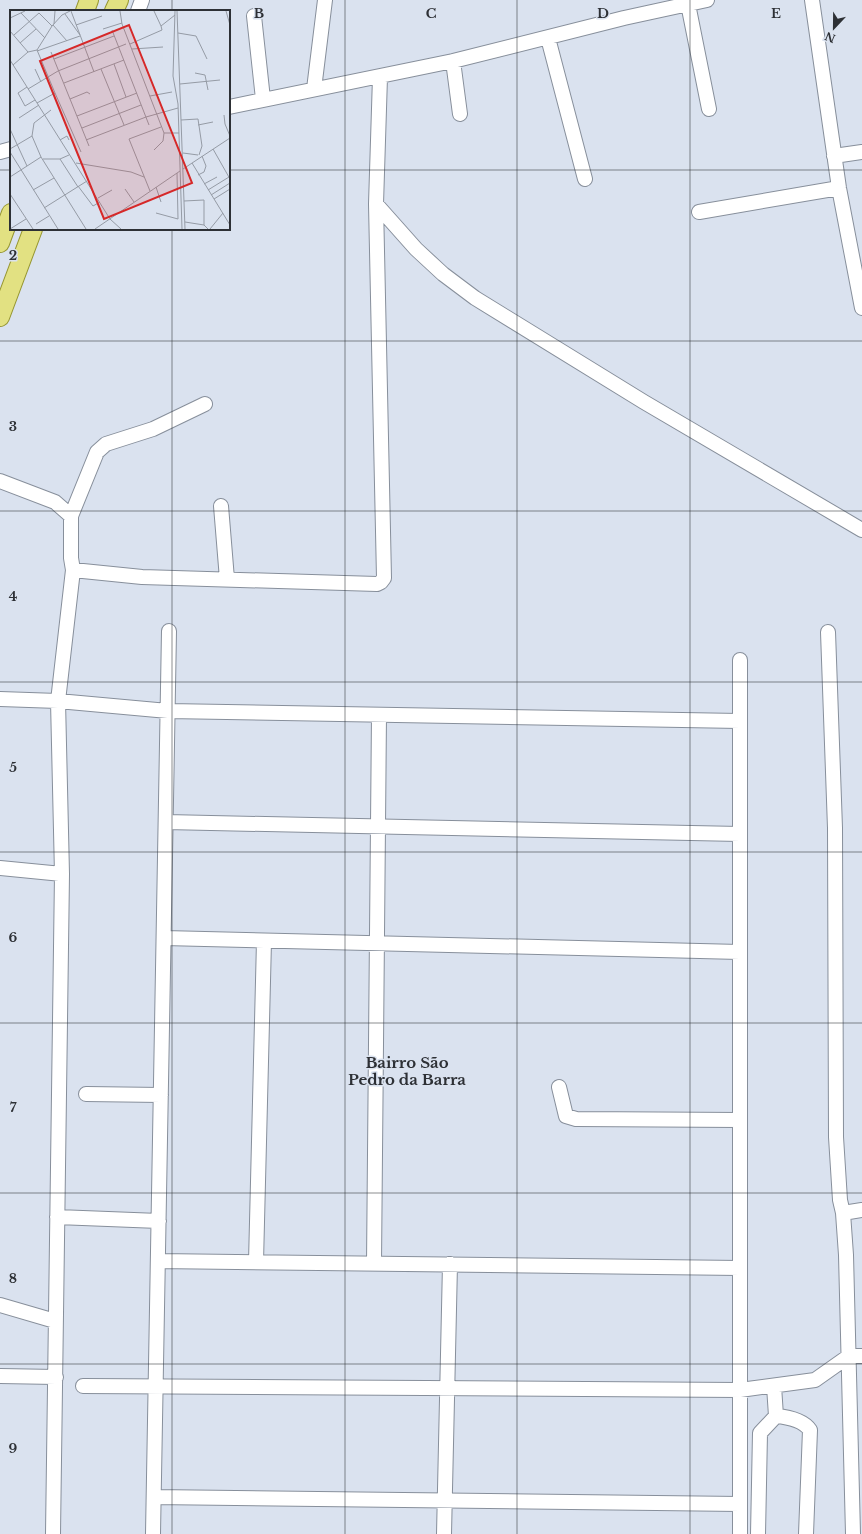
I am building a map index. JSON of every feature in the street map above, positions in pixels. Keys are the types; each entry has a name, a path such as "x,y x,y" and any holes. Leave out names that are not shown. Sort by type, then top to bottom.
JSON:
{"main road":[{"path":"85,10 89,0"},
{"path":"114,10 119,0"},
{"path":"0,243 10,216"},
{"path":"0,317 33,230"}],"street":[{"path":"138,10 142,0"},
{"path":"314,89 325,0"},
{"path":"230,107 453,61 624,18 707,0"},
{"path":"812,0 839,188 862,308"},
{"path":"688,4 709,109"},
{"path":"254,16 263,99"},
{"path":"548,38 585,179"},
{"path":"453,61 460,114"},
{"path":"73,570 142,577 377,584 384,578 376,204 380,77"},
{"path":"0,152 10,149"},
{"path":"834,156 862,152"},
{"path":"699,212 839,188"},
{"path":"376,204 420,253 443,274 475,298 644,402 862,530"},
{"path":"53,1534 62,874 58,701 73,570 71,558 71,516 97,452 101,447 153,429 205,404"},
{"path":"0,481 55,502 71,516"},
{"path":"221,506 227,579"},
{"path":"153,1534 169,631"},
{"path":"828,632 835,828 836,1137 840,1200 843,1213 856,1356 852,1534"},
{"path":"740,660 740,1534"},
{"path":"0,699 58,701 168,710 740,721"},
{"path":"374,1263 379,714"},
{"path":"166,822 740,834"},
{"path":"0,868 62,874"},
{"path":"164,938 740,952"},
{"path":"256,1262 264,941"},
{"path":"559,1088 566,1116 576,1119 740,1120"},
{"path":"86,1094 161,1095"},
{"path":"843,1213 862,1210"},
{"path":"57,1217 159,1221"},
{"path":"158,1261 740,1268"},
{"path":"444,1534 450,1264"},
{"path":"0,1305 55,1321"},
{"path":"83,1386 740,1390 815,1380 856,1356"},
{"path":"0,1376 56,1377"},
{"path":"758,1534 760,1433 776,1416 774,1386"},
{"path":"776,1416 785,1417 806,1424 810,1430 806,1534"},
{"path":"154,1497 445,1502 740,1504"}],"district":[{"name":"Bairro São Pedro da Barra","path":"407,1070"}]}
